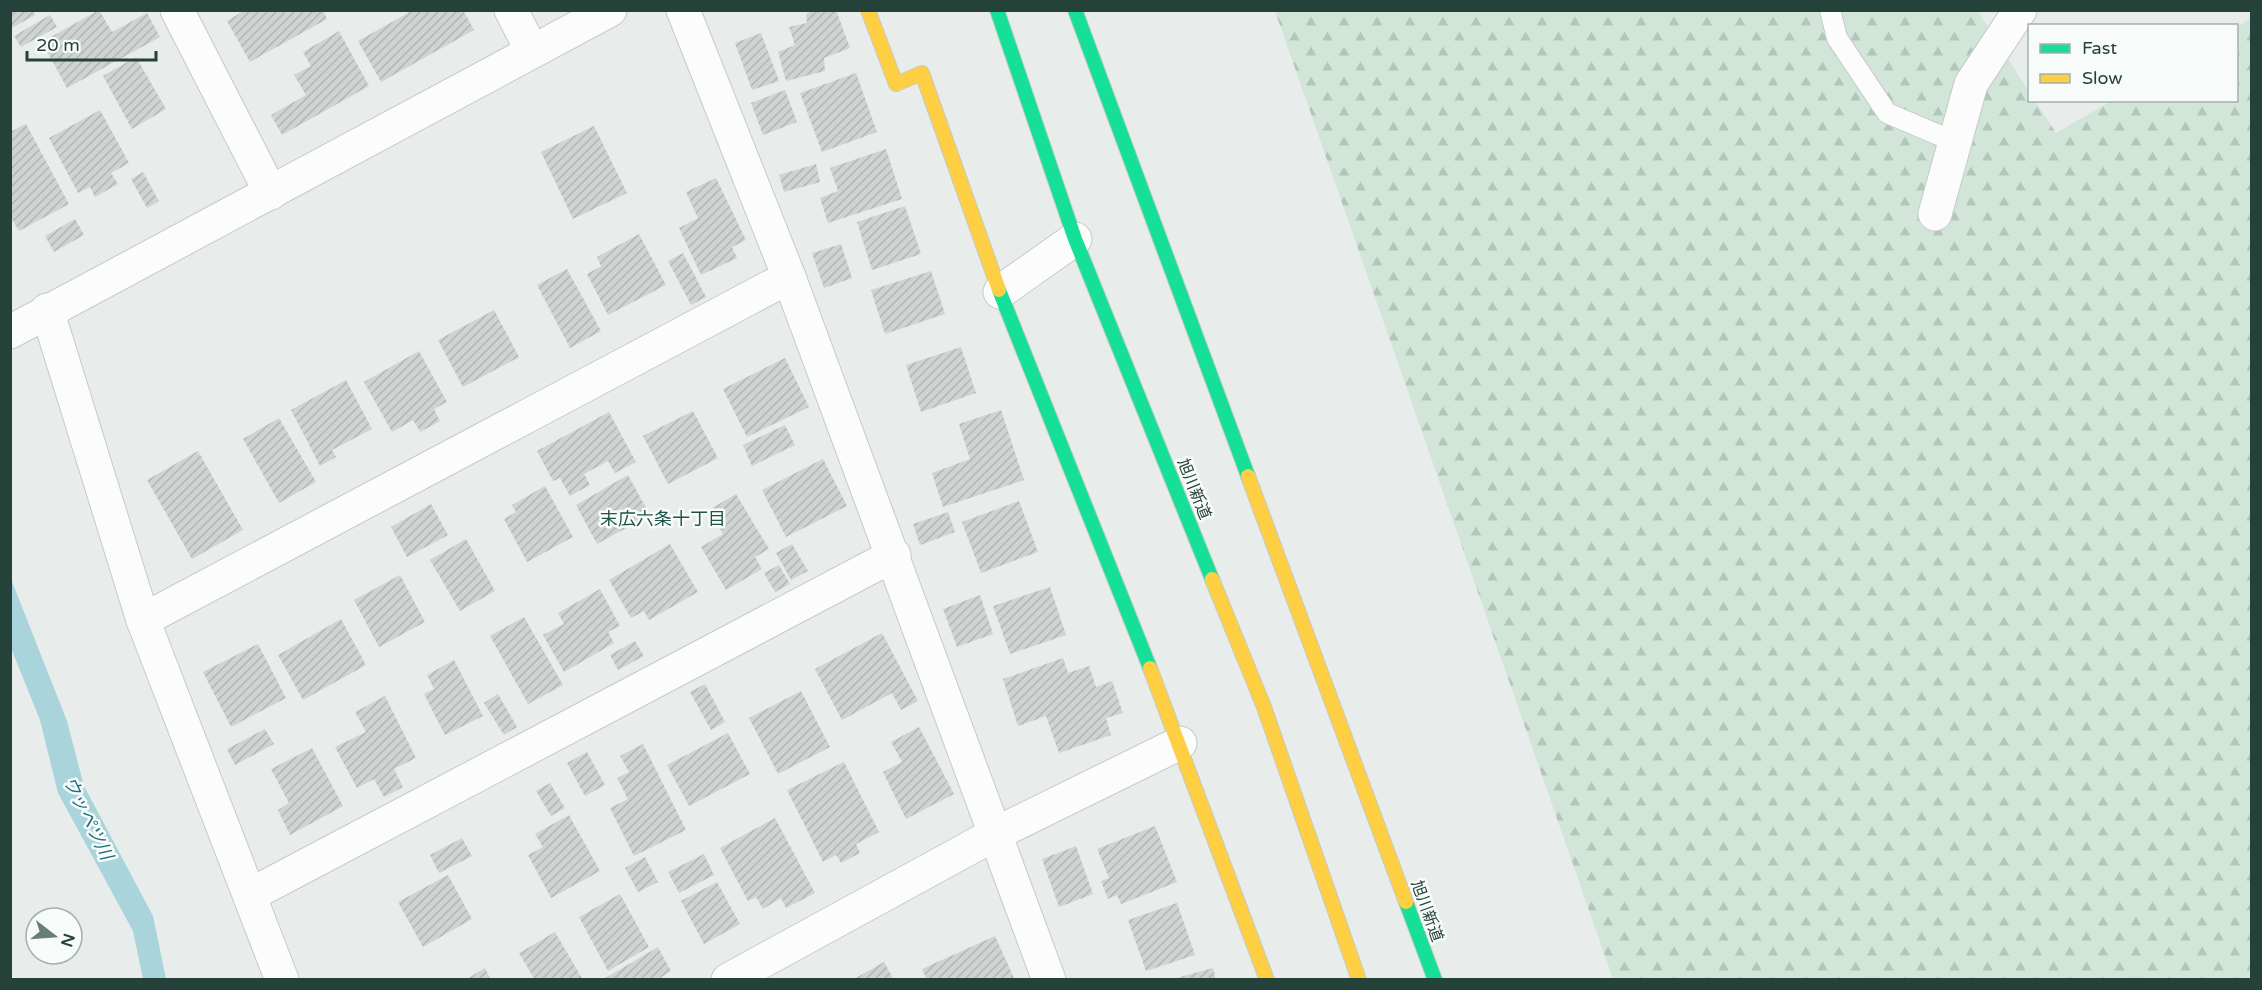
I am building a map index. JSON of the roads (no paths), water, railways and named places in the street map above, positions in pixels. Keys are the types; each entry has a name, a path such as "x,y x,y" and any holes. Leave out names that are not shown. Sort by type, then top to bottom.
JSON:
{"main road":[{"path":"868,10 896,84 922,73 999,292 1180,743 1267,980"},
{"name":"旭川新道","path":"997,10 1075,239 1264,707 1354,978"},
{"name":"旭川新道","path":"1075,10 1435,980"}],"street":[{"path":"177,10 271,193"},
{"path":"511,10 532,51"},
{"path":"10,332 47,310 271,193 610,10"},
{"path":"683,10 789,278 894,555 1050,980"},
{"path":"1935,214 1971,84 2020,10"},
{"path":"999,292 1075,239"},
{"path":"144,620 789,278"},
{"path":"47,310 144,620 282,980"},
{"path":"250,895 894,555"},
{"path":"728,980 997,832 1180,743"}],"lane":[{"path":"1830,10 1837,38 1887,113 1955,142"}],"water":[{"name":"ウッペツ川","path":"11,579 67,721 84,786 153,916 166,979 143,979 133,931 58,793 40,720 11,648"}],"district":[{"name":"末広六条十丁目","path":"663,519"}]}
